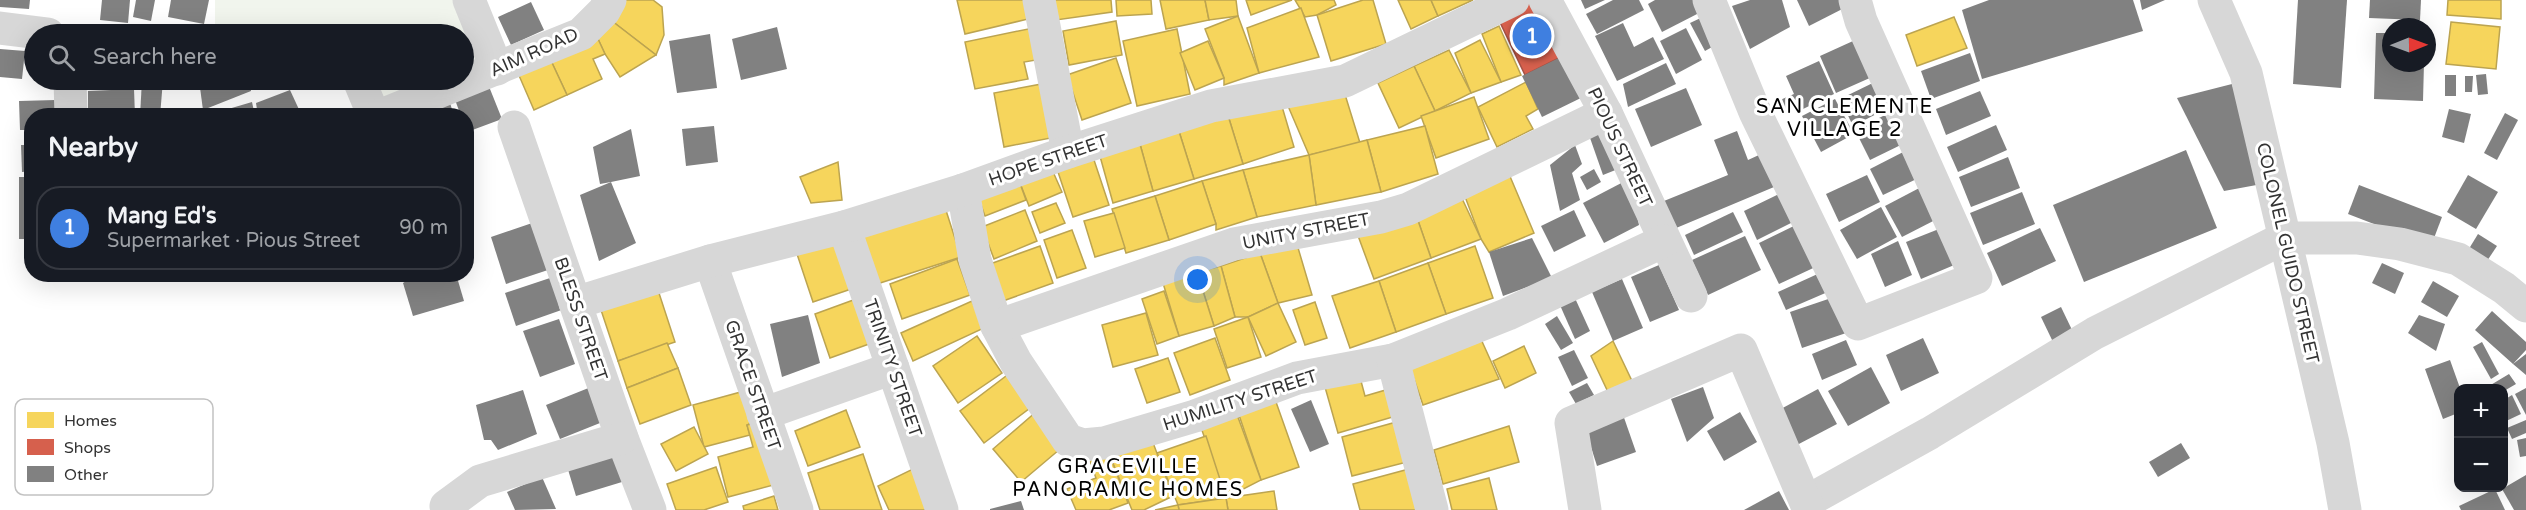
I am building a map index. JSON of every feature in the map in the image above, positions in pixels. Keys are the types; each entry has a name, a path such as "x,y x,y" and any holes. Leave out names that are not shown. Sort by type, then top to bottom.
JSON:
{"street":[{"path":"469,0 497,69"},
{"path":"1039,0 1068,152"},
{"name":"HOPE STREET","path":"575,303 710,261 844,227 963,190 1068,152 1211,106 1345,81 1513,0"},
{"name":"PIOUS STREET","path":"1545,0 1606,113 1691,296"},
{"path":"1709,0 1755,112 1858,324 1976,278 1861,21 1855,0"},
{"name":"COLONEL GUIDO STREET","path":"2214,0 2246,73 2333,442 2345,510"},
{"name":"AIM ROAD","path":"474,78 581,34 605,4"},
{"path":"0,28 24,31"},
{"path":"70,90 71,108"},
{"path":"363,90 371,108"},
{"name":"AIM ROAD","path":"399,108 444,90"},
{"name":"UNITY STREET","path":"997,327 1234,244 1381,217 1408,209 1606,113"},
{"name":"BLESS STREET","path":"514,127 622,438 650,510"},
{"name":"HUMILITY STREET","path":"963,190 975,260 997,327 1016,362 1068,440 1083,446 1104,443 1195,416 1297,378 1393,360 1509,314 1664,241"},
{"name":"TRINITY STREET","path":"844,227 942,510"},
{"path":"1586,510 1572,423 1741,350 1808,506 2095,333 2284,238 2357,238 2400,244 2458,259 2504,288 2526,306"},
{"name":"GRACE STREET","path":"710,261 796,510"},
{"path":"1393,360 1432,510"},
{"path":"763,414 894,368"},
{"path":"447,510 446,506 480,481 622,438"}],"shaded area":[{"path":"215,0 458,0 470,24 215,24"},
{"path":"474,33 487,59 474,65"},
{"path":"376,90 406,90 380,98"}],"building: Homes":[{"path":"608,0 653,0 662,7 664,35 656,55 599,11"},
{"path":"957,0 1024,0 1028,19 965,34"},
{"path":"1054,0 1111,0 1112,12 1056,20"},
{"path":"1116,0 1151,0 1152,14 1117,16"},
{"path":"1160,0 1205,0 1209,20 1166,29"},
{"path":"1205,0 1236,0 1238,16 1209,20"},
{"path":"1246,0 1292,0 1251,15"},
{"path":"1295,0 1334,0 1336,5 1317,15 1305,17"},
{"path":"1363,0 1373,0 1386,44 1331,61 1317,15"},
{"path":"1398,0 1431,0 1438,16 1411,29"},
{"path":"1431,0 1473,0 1438,16"},
{"path":"2448,0 2501,0 2501,19 2447,15"},
{"path":"1301,8 1319,57 1259,73 1247,28"},
{"path":"599,11 656,55 620,77 605,54 592,26"},
{"path":"1238,16 1259,73 1224,85 1224,78 1205,29"},
{"path":"1954,17 1967,48 1917,66 1906,35"},
{"path":"1116,21 1122,55 1069,65 1063,31"},
{"path":"2451,22 2500,27 2496,69 2446,64"},
{"path":"592,26 605,54 593,59 602,79 567,95 546,50"},
{"path":"1499,26 1521,75 1501,82 1482,34"},
{"path":"1033,28 1042,59 1024,62 1028,79 975,89 965,42"},
{"path":"1177,29 1190,94 1137,106 1123,41"},
{"path":"1480,40 1501,82 1471,93 1455,53"},
{"path":"1208,41 1224,78 1195,90 1180,53"},
{"path":"546,50 567,95 534,110 514,64"},
{"path":"1449,50 1471,93 1435,111 1414,66"},
{"path":"1116,58 1131,103 1082,120 1067,75"},
{"path":"1414,66 1435,111 1399,128 1378,83"},
{"path":"1526,82 1538,109 1526,116 1533,129 1497,147 1478,107"},
{"path":"1047,83 1056,137 1004,147 994,93"},
{"path":"1343,88 1360,143 1309,155 1288,106"},
{"path":"1278,93 1294,147 1243,164 1226,109"},
{"path":"1474,97 1489,139 1436,158 1421,116"},
{"path":"1226,109 1243,164 1194,179 1177,125"},
{"path":"1177,125 1194,179 1153,191 1138,137"},
{"path":"1425,126 1438,174 1381,192 1367,140"},
{"path":"1138,137 1153,191 1113,203 1098,149"},
{"path":"1367,140 1381,192 1316,205 1309,155"},
{"path":"1091,151 1109,205 1073,217 1055,163"},
{"path":"1309,155 1316,205 1257,217 1243,170"},
{"path":"838,162 842,200 811,203 800,177"},
{"path":"1050,165 1062,192 1029,206 1018,178"},
{"path":"1243,170 1257,217 1216,230 1202,181"},
{"path":"1509,174 1534,233 1489,252 1481,239 1464,194"},
{"path":"1018,178 1026,200 985,216 977,194"},
{"path":"1202,181 1216,224 1169,240 1155,196"},
{"path":"1459,192 1481,239 1431,258 1415,212"},
{"path":"1155,196 1169,240 1126,253 1112,209"},
{"path":"942,198 961,257 877,284 858,225"},
{"path":"1056,203 1065,223 1040,233 1032,212"},
{"path":"1025,210 1037,241 994,259 982,227"},
{"path":"1415,212 1431,258 1374,279 1357,233"},
{"path":"1114,213 1125,248 1095,257 1084,221"},
{"path":"845,228 863,285 813,302 794,245"},
{"path":"1072,230 1086,268 1057,278 1044,240"},
{"path":"1296,241 1312,295 1278,303 1260,253"},
{"path":"1040,246 1053,283 1003,301 990,264"},
{"path":"1475,246 1493,298 1446,314 1428,263"},
{"path":"1260,253 1278,303 1248,317 1235,317 1221,266"},
{"path":"957,259 970,295 902,319 890,284"},
{"path":"1428,263 1446,314 1396,332 1379,281"},
{"path":"1221,266 1235,317 1214,326 1197,272"},
{"path":"1197,272 1214,326 1179,336 1163,283"},
{"path":"1379,281 1396,332 1350,348 1332,296"},
{"path":"657,287 675,342 618,361 600,307"},
{"path":"1164,291 1179,336 1157,344 1142,299"},
{"path":"867,295 883,339 830,358 815,314"},
{"path":"972,301 984,328 913,361 901,333"},
{"path":"1315,302 1327,338 1305,345 1293,310"},
{"path":"1278,303 1296,342 1266,356 1248,317"},
{"path":"1146,313 1158,355 1113,367 1102,325"},
{"path":"1248,317 1261,357 1227,368 1214,329"},
{"path":"977,336 1002,373 958,403 933,366"},
{"path":"1480,337 1499,379 1423,405 1407,359"},
{"path":"1215,338 1230,380 1190,395 1174,353"},
{"path":"1613,341 1632,381 1608,392 1591,356"},
{"path":"667,343 678,368 627,388 618,361"},
{"path":"1524,346 1536,373 1505,388 1493,361"},
{"path":"1168,358 1180,392 1147,403 1135,369"},
{"path":"678,368 691,405 640,424 627,388"},
{"path":"1358,370 1365,396 1389,389 1396,416 1338,433 1323,380"},
{"path":"1010,373 1034,405 984,443 960,411"},
{"path":"748,390 756,420 747,425 750,435 704,447 693,405"},
{"path":"1276,402 1299,467 1261,480 1239,415"},
{"path":"1235,409 1261,480 1226,498 1199,422"},
{"path":"846,410 860,447 808,466 795,431"},
{"path":"1037,411 1066,444 1021,482 993,449"},
{"path":"768,420 785,482 728,497 718,457 753,447 747,425"},
{"path":"1400,421 1411,461 1352,476 1342,437"},
{"path":"1509,426 1519,462 1443,484 1434,450"},
{"path":"694,427 708,454 676,471 661,444"},
{"path":"1206,436 1226,498 1178,505 1157,453"},
{"path":"1152,440 1173,496 1144,510 1132,510 1110,456"},
{"path":"863,454 882,510 820,510 808,473"},
{"path":"1088,456 1110,456 1128,503 1109,510 1076,510 1067,489 1096,478"},
{"path":"919,466 926,510 889,510 878,486"},
{"path":"716,467 728,502 704,510 676,510 667,484"},
{"path":"1409,469 1420,510 1360,510 1353,484"},
{"path":"1489,478 1497,510 1452,510 1447,489"},
{"path":"1274,491 1277,510 1228,510 1226,498"},
{"path":"774,496 778,510 744,510 743,506"},
{"path":"1226,498 1228,510 1179,510 1178,505"},
{"path":"1178,505 1179,510 1155,510"}],"building: Shops":[{"path":"1535,0 1567,54 1525,75 1498,18"}],"building: Other":[{"path":"0,0 30,0 29,9 0,7"},
{"path":"102,0 130,0 128,23 100,20"},
{"path":"136,0 155,0 151,21 133,17"},
{"path":"171,0 209,0 204,24 168,17"},
{"path":"1581,0 1605,0 1585,9"},
{"path":"1613,0 1639,0 1644,10 1597,34 1586,14"},
{"path":"1655,0 1694,0 1701,12 1662,32 1648,4"},
{"path":"1750,0 1782,0 1790,27 1750,49 1732,6"},
{"path":"1797,0 1855,0 1856,2 1809,26"},
{"path":"1989,0 2133,0 2143,31 1982,79 1962,10"},
{"path":"2140,0 2165,0 2142,10"},
{"path":"2298,0 2347,0 2341,88 2293,84"},
{"path":"2370,0 2421,0 2420,18 2369,18"},
{"path":"531,2 544,30 511,45 498,17"},
{"path":"1707,15 1721,42 1705,51 1690,23"},
{"path":"1623,23 1634,47 1653,37 1664,59 1617,81 1595,36"},
{"path":"777,27 787,69 741,80 732,39"},
{"path":"1686,28 1702,60 1676,74 1660,41"},
{"path":"2376,33 2382,33 2382,72 2424,72 2423,101 2374,99"},
{"path":"710,34 717,88 677,93 669,41"},
{"path":"1864,36 1881,73 1836,93 1820,56"},
{"path":"0,49 24,51 22,79 0,77"},
{"path":"1970,53 1980,81 1931,99 1921,71"},
{"path":"1567,54 1587,95 1542,117 1522,76"},
{"path":"1819,61 1834,94 1803,109 1800,104 1785,111 1780,100 1794,94 1786,76"},
{"path":"1666,63 1676,84 1628,107 1623,84"},
{"path":"2486,74 2488,94 2478,95 2476,75"},
{"path":"2445,75 2456,75 2456,96 2445,96"},
{"path":"2465,76 2473,76 2472,92 2465,92"},
{"path":"1883,78 1896,104 1853,126 1840,99"},
{"path":"488,84 502,119 474,129 474,108 458,108 454,97"},
{"path":"2232,84 2262,184 2224,191 2177,98"},
{"path":"1686,88 1702,125 1651,147 1635,109"},
{"path":"134,90 135,108 88,108 88,91"},
{"path":"141,90 162,90 161,108 140,108"},
{"path":"200,90 251,90 208,108 203,108"},
{"path":"290,90 298,108 257,108 256,103"},
{"path":"1980,91 1991,116 1946,135 1936,109"},
{"path":"1835,99 1854,134 1821,152 1802,116"},
{"path":"56,100 56,108 24,108 24,130 20,130 19,101"},
{"path":"252,102 253,108 232,108"},
{"path":"450,103 452,108 432,108"},
{"path":"1897,109 1911,140 1870,160 1855,130"},
{"path":"2449,109 2471,114 2464,143 2442,137"},
{"path":"2505,113 2518,120 2497,160 2484,153"},
{"path":"1996,125 2007,150 1958,172 1947,147"},
{"path":"714,126 718,162 686,166 682,129"},
{"path":"1609,128 1623,167 1603,175 1589,135"},
{"path":"631,129 640,176 600,184 593,147"},
{"path":"1737,131 1748,160 1772,149 1786,182 1669,231 1659,203 1728,175 1714,140"},
{"path":"21,145 24,145 24,172 22,172"},
{"path":"1575,145 1582,164 1572,173 1580,200 1560,211 1550,165"},
{"path":"1911,148 1925,175 1883,195 1870,169"},
{"path":"2186,150 2217,228 2084,282 2053,205"},
{"path":"2008,157 2020,188 1971,207 1959,177"},
{"path":"1594,169 1601,182 1587,190 1580,177"},
{"path":"1867,175 1880,202 1839,222 1826,194"},
{"path":"2468,175 2498,192 2476,229 2447,212"},
{"path":"19,177 24,177 24,239 19,239"},
{"path":"1629,179 1639,225 1604,243 1583,203"},
{"path":"611,182 636,243 599,261 580,195"},
{"path":"1925,185 1941,217 1902,237 1885,206"},
{"path":"2359,185 2442,217 2431,246 2348,214"},
{"path":"1789,189 1803,217 1757,240 1744,211"},
{"path":"2022,192 2035,224 1983,245 1970,213"},
{"path":"1881,207 1897,237 1857,259 1840,230"},
{"path":"1574,210 1586,236 1554,252 1541,226"},
{"path":"1733,212 1743,232 1694,255 1685,235"},
{"path":"538,221 554,268 506,284 491,237"},
{"path":"1804,221 1824,263 1779,284 1759,243"},
{"path":"1944,227 1959,263 1921,279 1906,242"},
{"path":"2040,228 2056,261 2002,286 1987,253"},
{"path":"2478,234 2497,246 2485,264 2467,252"},
{"path":"1745,236 1761,270 1708,295 1692,260"},
{"path":"1532,238 1552,278 1503,296 1489,252"},
{"path":"1898,241 1912,275 1885,287 1871,254"},
{"path":"2382,263 2404,273 2395,294 2372,283"},
{"path":"1659,265 1679,310 1650,322 1631,277"},
{"path":"1822,272 1830,291 1786,310 1778,292"},
{"path":"559,275 570,307 516,326 505,293"},
{"path":"1622,279 1643,328 1613,341 1592,292"},
{"path":"2433,281 2459,296 2447,317 2421,302"},
{"path":"458,282 464,301 413,316 403,283"},
{"path":"1840,295 1852,331 1802,348 1790,312"},
{"path":"1574,296 1590,331 1575,339 1559,303"},
{"path":"2061,307 2073,332 2053,342 2041,317"},
{"path":"2492,311 2526,342 2526,350 2513,364 2475,330"},
{"path":"808,315 820,363 782,377 770,324"},
{"path":"2419,315 2445,324 2436,351 2408,333"},
{"path":"1557,316 1573,343 1561,350 1545,324"},
{"path":"559,319 575,364 540,377 523,331"},
{"path":"1923,338 1939,373 1901,391 1886,355"},
{"path":"1846,340 1857,365 1822,380 1812,354"},
{"path":"2482,342 2499,374 2491,379 2473,347"},
{"path":"1574,350 1588,378 1572,386 1558,357"},
{"path":"2526,354 2526,375 2513,364"},
{"path":"2450,360 2459,384 2454,384 2454,415 2443,419 2425,369"},
{"path":"1871,367 1890,403 1848,426 1828,391"},
{"path":"2509,374 2516,384 2508,389 2508,384 2492,384"},
{"path":"1587,383 1594,395 1576,404 1569,392"},
{"path":"596,385 610,419 560,439 546,405"},
{"path":"1703,387 1714,418 1687,442 1671,399"},
{"path":"2526,388 2526,415 2515,394"},
{"path":"1818,389 1837,424 1795,446 1777,411"},
{"path":"523,390 537,434 498,450 491,440 484,440 476,405"},
{"path":"2512,395 2521,414 2508,420 2508,398"},
{"path":"1311,400 1329,444 1310,452 1291,409"},
{"path":"1621,409 1636,452 1597,466 1583,422"},
{"path":"1740,412 1757,442 1724,461 1707,431"},
{"path":"2526,420 2526,433 2512,439 2508,428"},
{"path":"2526,438 2526,456 2520,457 2517,440"},
{"path":"2181,443 2190,458 2158,477 2149,462"},
{"path":"612,449 622,482 576,496 566,463"},
{"path":"2526,475 2526,510 2514,510 2504,492 2508,492 2508,486"},
{"path":"542,477 556,509 515,510 507,492"},
{"path":"1779,491 1789,510 1744,510"},
{"path":"2489,492 2496,492 2505,510 2461,510 2459,506"},
{"path":"1021,501 1024,510 990,510 990,509"}],"place":[{"name":"Mang Ed's","path":"1532,36"}],"district":[{"name":"SAN CLEMENTE VILLAGE 2","path":"1845,118"},
{"name":"GRACEVILLE PANORAMIC HOMES","path":"1128,478"}]}
